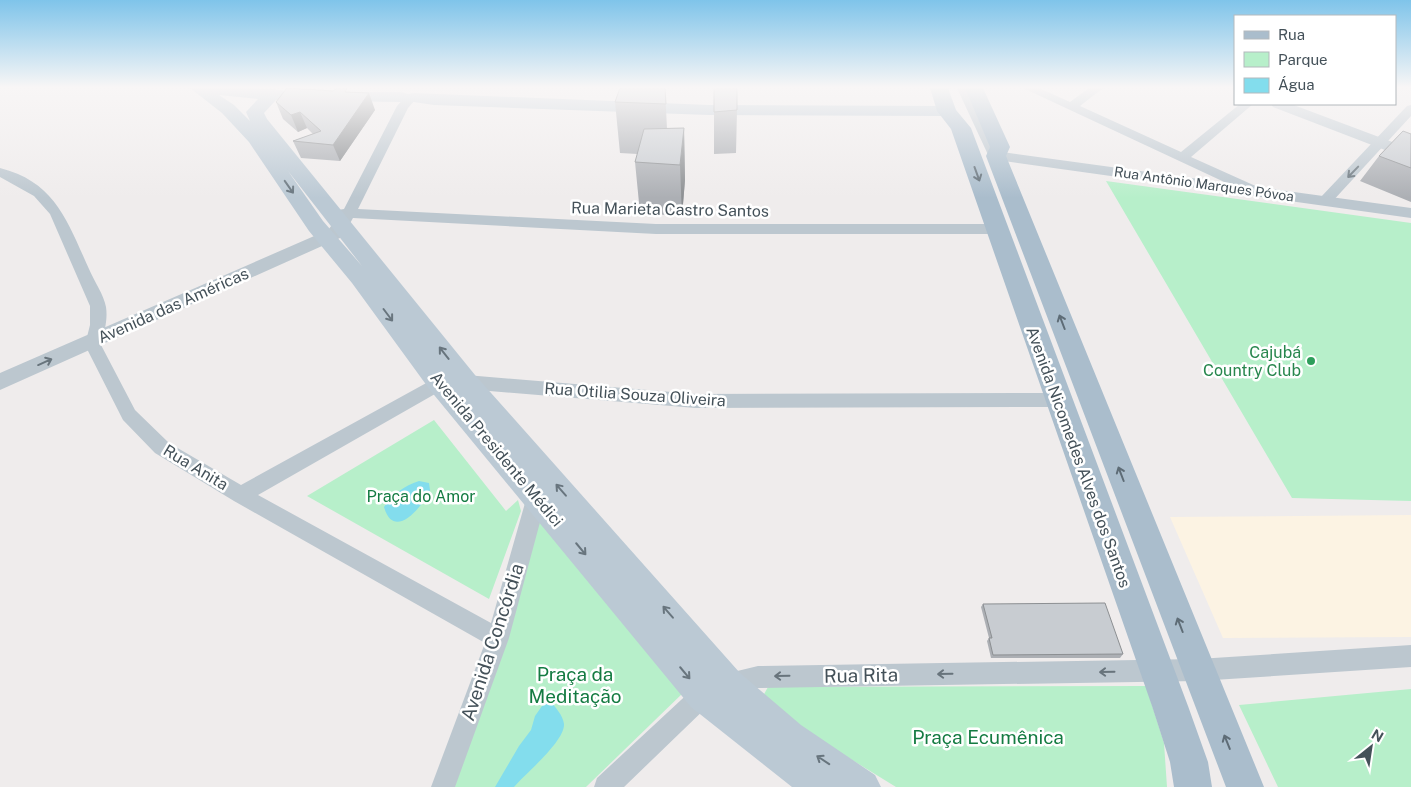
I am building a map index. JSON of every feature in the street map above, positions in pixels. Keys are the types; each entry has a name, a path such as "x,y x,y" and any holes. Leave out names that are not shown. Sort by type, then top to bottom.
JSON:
{"main road":[{"name":"Avenida Presidente Médici","path":"243,125 338,220 360,278 439,383 537,496 703,695 733,716 760,740 821,787"},
{"name":"Avenida Presidente Médici","path":"262,125 466,382 729,684 789,737 863,787"},
{"name":"Avenida Nicomedes Alves dos Santos","path":"956,125 997,229 1189,762 1193,787"},
{"name":"Avenida Nicomedes Alves dos Santos","path":"990,125 1000,147 998,159 1198,670 1246,787"}],"street":[{"path":"338,220 392,125"},
{"name":"Avenida Nicomedes Alves dos Santos","path":"982,125 998,159"},
{"path":"1111,125 1255,191"},
{"path":"1183,157 1222,125"},
{"path":"1339,125 1384,140 1411,146"},
{"path":"1349,125 1384,140 1411,155"},
{"path":"1325,201 1397,125"},
{"name":"Rua Antônio Marques Póvoa","path":"998,159 1411,212"},
{"name":"Rua Antônio Marques Póvoa","path":"998,159 1411,220"},
{"name":"Rua Anita","path":"0,172 39,193 56,212 98,306 93,345 129,415 162,448 241,495 498,638"},
{"path":"1239,196 1243,193 1255,191"},
{"name":"Rua Marieta Castro Santos","path":"338,220 656,229 997,229"},
{"name":"Avenida das Américas","path":"0,382 96,332 338,220"},
{"name":"Avenida das Américas","path":"0,366 96,332"},
{"name":"Rua Otilia Souza Oliveira","path":"241,495 439,383 466,382 696,401 1058,400"},
{"name":"Avenida Concórdia","path":"443,787 498,638 537,496"},
{"name":"Rua Rita","path":"606,787 703,695 729,684 758,677 1156,672 1411,656"}],"shaded area":[{"path":"1411,515 1411,637 1223,638 1170,517"}],"green space":[{"name":"Cajubá Country Club","path":"1106,181 1411,223 1411,501 1292,498"},
{"name":"Praça do Amor","path":"434,420 506,511 518,500 521,511 489,599 307,496"},
{"name":"Praça da Meditação","path":"540,508 685,691 586,787 453,787"},
{"name":"Praça Ecumênica","path":"1146,686 1164,743 1167,787 896,787 805,731 763,696 768,687"},
{"path":"1411,689 1411,787 1278,787 1239,705"}],"water":[{"path":"419,481 429,483 430,490 426,497 408,518 394,521 389,517 384,507 399,491"},
{"path":"550,701 562,717 564,724 563,731 558,739 544,757 514,787 495,787 519,746 531,730 535,716 542,706"}],"building":[{"path":"314,125 347,125 333,145 293,141 321,131"},
{"path":"684,128 680,165 635,162 644,129"},
{"path":"1403,131 1411,134 1411,168 1379,156"},
{"path":"1105,603 1123,654 993,655 989,638 992,638 983,604"}],"place":[{"name":"Cajubá Country Club","path":"1311,361"}]}
